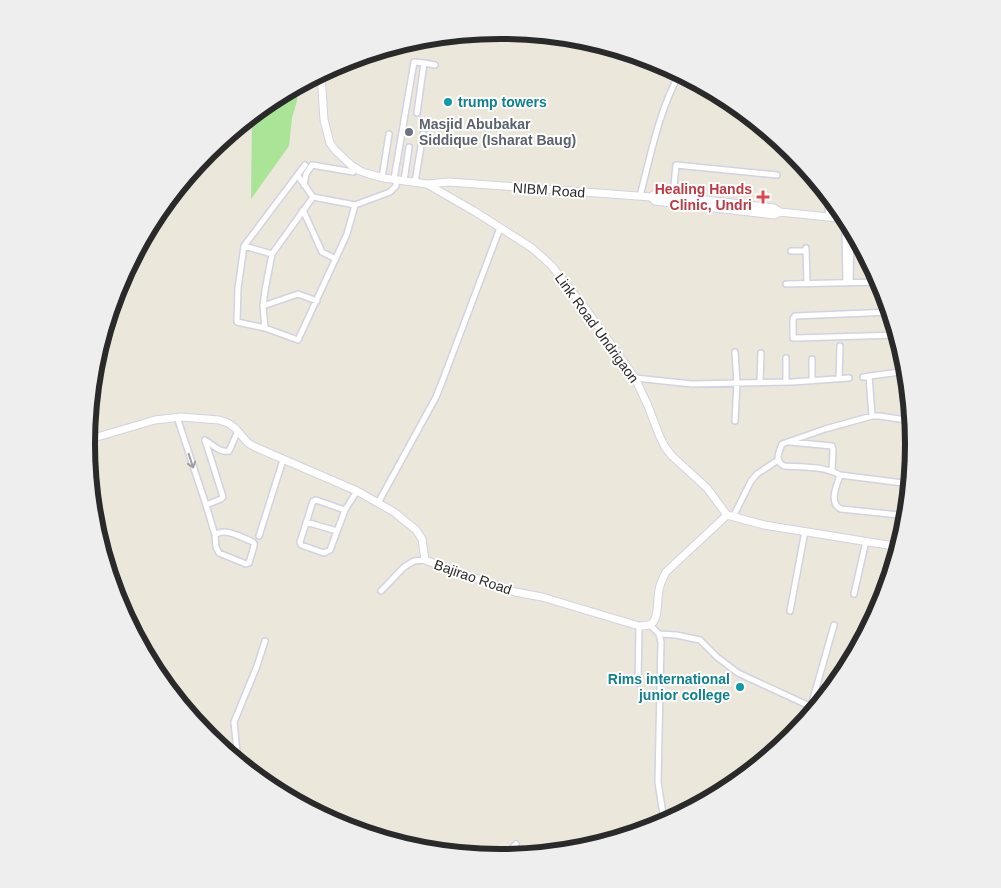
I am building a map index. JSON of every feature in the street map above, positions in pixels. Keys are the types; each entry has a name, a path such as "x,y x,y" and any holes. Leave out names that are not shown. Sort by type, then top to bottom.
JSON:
{"street":[{"path":"398,180 414,62 435,65"},
{"path":"417,113 424,63"},
{"path":"640,196 661,117 676,79"},
{"name":"NIBM Road","path":"321,81 324,120 330,143 351,165 382,178 427,184 448,182 640,196 651,197 655,201 774,215 780,212 836,217"},
{"path":"382,178 389,134"},
{"path":"415,182 423,134"},
{"path":"298,176 313,196 355,205 390,192 396,186 409,147"},
{"path":"305,165 244,246 238,288 237,322 265,328 298,340 347,234 355,205"},
{"path":"304,185 306,174 312,165 353,172"},
{"path":"673,196 676,165 777,176"},
{"name":"Link Road Undrigaon","path":"427,184 455,199 532,248 551,265 588,312 635,378 665,447 672,456 707,488 727,517"},
{"path":"651,197 655,194 673,196 774,208 780,212"},
{"path":"265,328 263,306 272,254 313,196"},
{"path":"828,217 829,207"},
{"path":"303,210 322,252 336,259"},
{"path":"378,503 439,390 500,228"},
{"path":"846,232 848,283"},
{"path":"848,253 850,239"},
{"path":"244,246 272,254"},
{"path":"791,251 806,249 806,283"},
{"path":"786,284 872,282"},
{"path":"263,306 298,294 317,301"},
{"path":"883,312 795,316 792,319 793,338 891,335"},
{"path":"839,379 840,346"},
{"path":"735,352 737,383 735,421"},
{"path":"760,382 761,353"},
{"path":"786,358 786,382"},
{"path":"812,359 812,381"},
{"path":"863,377 899,372"},
{"path":"870,376 872,416"},
{"path":"635,378 692,384 786,382 848,378"},
{"path":"904,483 840,475 832,471 813,467 784,466 778,460 778,454 782,444 872,416 905,419"},
{"path":"177,417 206,505 215,535 216,547 219,553 246,564 249,563 254,543 224,531 218,532 215,535"},
{"name":"Bajirao Road","path":"95,438 155,420 177,417 218,420 228,423 248,443 255,447 357,491 394,512 416,530 422,540 425,560 515,592 542,597 639,626 650,625"},
{"path":"206,505 223,497 205,440 226,452 229,451 238,431"},
{"path":"787,442 832,446 832,471"},
{"path":"259,536 283,460"},
{"path":"663,815 658,782 661,642 659,634 650,625 656,618 658,591 661,580 666,572 727,517 757,474 778,460"},
{"path":"840,475 834,496 834,503 837,507 899,515"},
{"path":"345,510 314,500 300,542 302,547 326,553 330,550 345,510 357,491"},
{"path":"727,517 764,525 893,546"},
{"path":"306,522 337,531"},
{"path":"790,612 805,531"},
{"path":"854,594 866,541"},
{"path":"380,591 404,567 414,561 425,560"},
{"path":"816,698 834,625"},
{"path":"638,683 639,626"},
{"path":"659,634 676,634 700,640 717,657 738,673 810,705"},
{"path":"237,752 234,722 257,666 264,641"},
{"path":"512,849 516,844"}],"green space":[{"path":"297,93 289,146 251,199 252,124"}],"place":[{"name":"trump towers","path":"448,102"},
{"name":"Masjid Abubakar Siddique (Isharat Baug)","path":"409,132"},
{"name":"Healing Hands Clinic, Undri","path":"763,197"},
{"name":"Rims international junior college","path":"740,687"}]}
